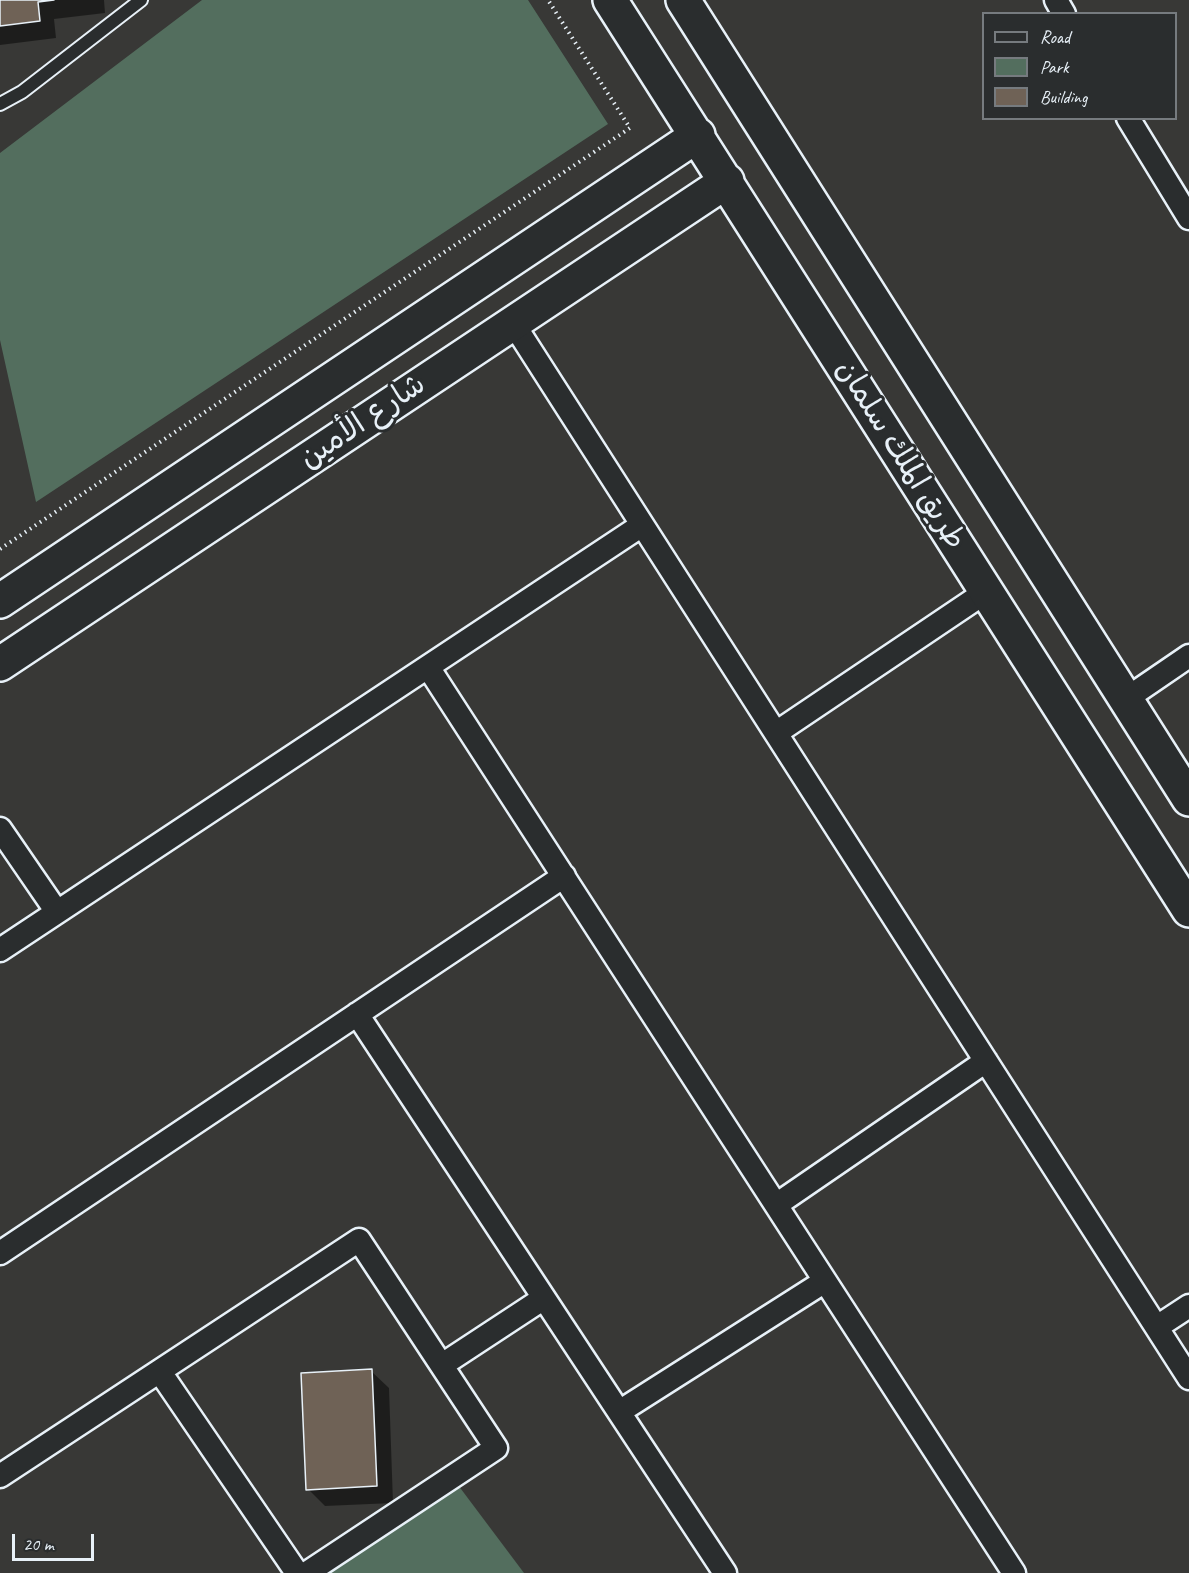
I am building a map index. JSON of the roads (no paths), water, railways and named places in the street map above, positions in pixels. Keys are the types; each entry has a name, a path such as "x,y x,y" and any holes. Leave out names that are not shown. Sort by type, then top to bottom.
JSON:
{"main road":[{"name":"طريق الملك سلمان","path":"610,0 1189,910"},
{"name":"طريق الملك سلمان","path":"683,0 1189,799"},
{"name":"شارع الأمين","path":"0,599 698,135"},
{"name":"شارع الأمين","path":"0,664 727,181"}],"street":[{"path":"1129,120 1189,218"},
{"path":"513,323 1189,1378"},
{"path":"0,950 642,525"},
{"path":"776,733 987,591"},
{"path":"1126,699 1189,656"},
{"path":"428,667 1014,1573"},
{"path":"0,829 57,912"},
{"path":"0,1252 564,876"},
{"path":"357,1014 724,1573"},
{"path":"776,1205 986,1061"},
{"path":"0,1476 359,1240 496,1448 306,1573"},
{"path":"619,1412 825,1281"},
{"path":"442,1365 544,1298"},
{"path":"1157,1327 1189,1306"},
{"path":"160,1372 297,1573"}],"lane":[{"path":"0,104 22,92 141,0"}]}
